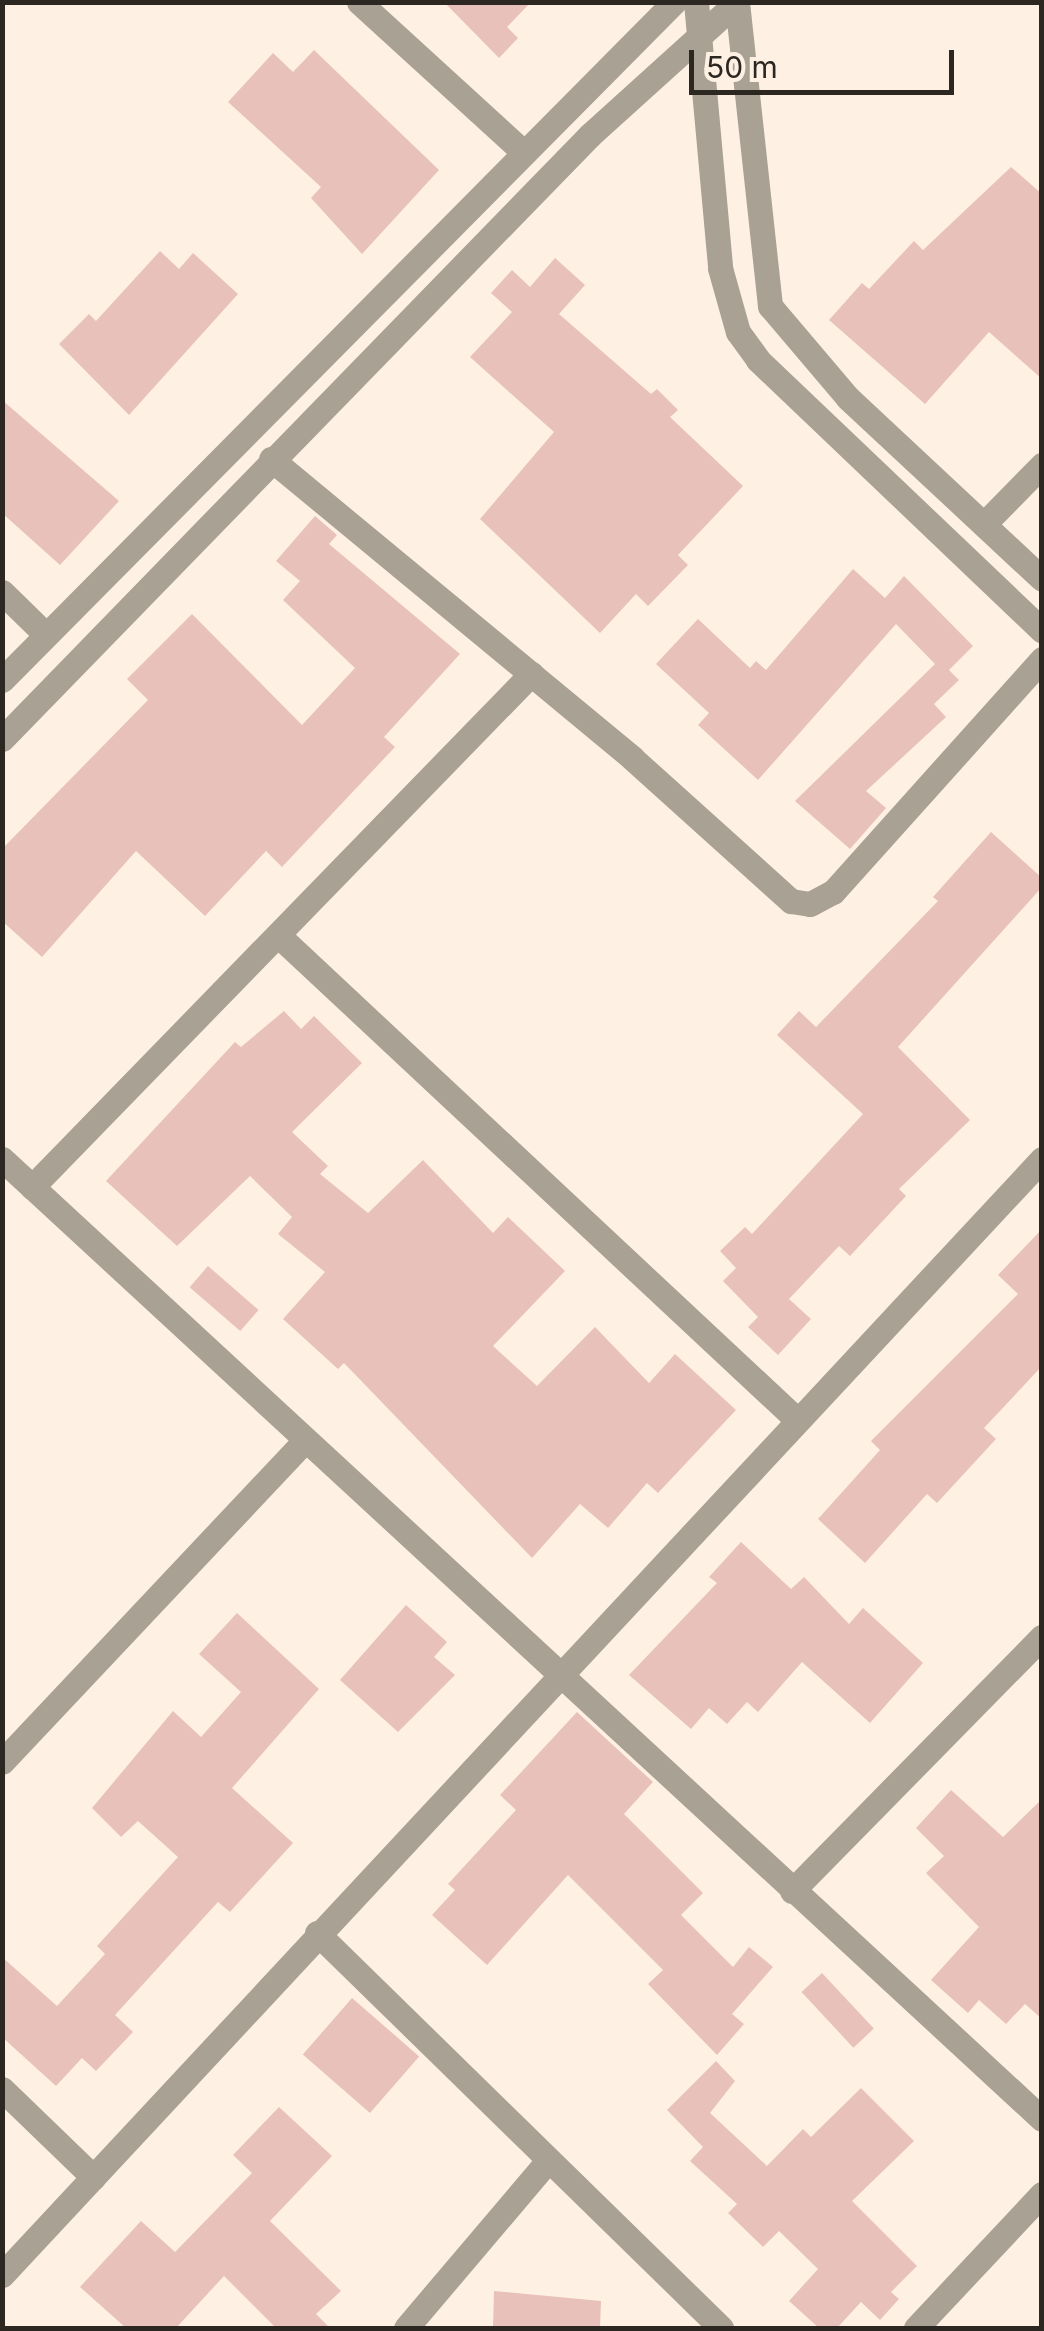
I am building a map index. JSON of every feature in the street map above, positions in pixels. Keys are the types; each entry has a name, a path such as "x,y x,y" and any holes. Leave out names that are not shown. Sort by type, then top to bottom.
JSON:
{"street":[{"path":"360,2 523,152"},
{"path":"2,680 674,2"},
{"path":"696,2 720,268 738,332 758,360 1042,630"},
{"path":"2,739 271,459 698,35 737,2"},
{"path":"737,2 770,306 848,398 1042,579"},
{"path":"271,459 530,674 791,901 810,904 832,892 1042,660"},
{"path":"984,524 1042,464"},
{"path":"2,592 45,634"},
{"path":"32,1187 530,674"},
{"path":"279,936 795,1418"},
{"path":"2,2275 556,1672 1042,1159"},
{"path":"2,1160 1042,2119"},
{"path":"2,1762 304,1442"},
{"path":"792,1891 1037,1647"},
{"path":"317,1933 545,2164 721,2328"},
{"path":"2,2088 93,2177"},
{"path":"406,2328 545,2164"},
{"path":"916,2328 1042,2194"}],"building":[{"path":"444,2 531,2 507,27 518,38 499,58"},
{"path":"314,50 439,170 362,254 311,198 321,187 228,102 273,53 293,72"},
{"path":"1011,167 1042,194 1042,379 989,332 925,404 829,320 862,283 869,289 914,241 923,250"},
{"path":"160,251 179,269 193,253 238,294 129,415 59,344 89,314 96,321"},
{"path":"555,258 585,285 559,314 651,394 657,389 678,410 670,417 743,486 678,555 688,565 648,606 636,594 600,633 480,519 554,432 470,357 512,312 491,293 512,270 530,287"},
{"path":"2,400 119,501 60,565 2,513"},
{"path":"315,516 337,535 329,544 460,654 384,737 395,747 282,867 266,851 205,916 136,851 42,957 2,921 2,849 148,700 127,679 192,614 302,725 355,668 283,600 300,581 276,561"},
{"path":"853,569 885,598 904,576 973,646 949,670 959,680 934,704 946,717 866,791 886,808 850,849 795,801 935,664 896,624 758,780 698,725 709,713 656,664 698,619 750,668 756,661 766,670"},
{"path":"991,832 1042,878 1042,887 898,1047 970,1120 899,1189 906,1196 850,1256 839,1246 789,1299 811,1319 778,1355 748,1327 758,1317 723,1281 736,1268 720,1251 745,1227 752,1234 863,1114 777,1035 799,1011 816,1027 938,901 933,897"},
{"path":"284,1011 301,1029 314,1016 362,1063 292,1132 328,1166 320,1174 368,1213 423,1160 493,1233 508,1217 565,1271 493,1346 537,1386 595,1327 649,1383 675,1354 736,1410 658,1493 647,1483 608,1528 580,1504 532,1558 344,1363 338,1369 283,1319 325,1272 278,1234 292,1217 250,1176 177,1246 106,1181 235,1042 241,1047"},
{"path":"1042,1229 1042,1366 984,1428 996,1439 937,1503 927,1494 865,1563 818,1519 880,1450 871,1441 1018,1294 998,1275"},
{"path":"208,1266 259,1310 240,1331 190,1287"},
{"path":"741,1542 791,1589 804,1577 849,1624 863,1608 923,1663 870,1723 802,1662 758,1712 747,1702 727,1724 709,1708 691,1729 629,1675 717,1583 709,1577"},
{"path":"406,1605 447,1642 434,1657 455,1675 398,1732 340,1680"},
{"path":"237,1613 319,1689 232,1788 293,1843 230,1912 218,1902 115,2015 133,2032 96,2071 82,2058 56,2086 2,2037 2,1957 57,2006 105,1954 97,1946 178,1857 138,1821 121,1837 92,1808 173,1711 201,1737 241,1692 199,1654"},
{"path":"577,1712 653,1782 624,1814 703,1893 681,1915 733,1967 749,1947 773,1967 732,2014 744,2024 717,2055 648,1984 663,1970 568,1875 487,1965 432,1915 455,1890 448,1884 516,1810 500,1795"},
{"path":"951,1790 1003,1837 1042,1799 1042,2019 1025,2004 1006,2024 979,2000 968,2013 931,1980 979,1927 926,1873 944,1856 916,1828"},
{"path":"822,1973 874,2029 853,2048 802,1992"},
{"path":"352,1998 419,2056 370,2113 303,2055"},
{"path":"716,2061 735,2081 710,2113 767,2166 803,2129 811,2137 861,2088 914,2141 852,2201 917,2266 891,2292 899,2299 880,2320 861,2302 837,2328 819,2328 789,2301 818,2269 779,2231 763,2247 728,2213 737,2204 690,2161 703,2147 667,2110"},
{"path":"279,2107 332,2156 270,2221 341,2291 316,2314 330,2328 276,2328 224,2276 176,2328 126,2328 80,2287 141,2221 175,2252 252,2173 233,2155"},
{"path":"494,2291 601,2301 600,2328 493,2328"}]}
